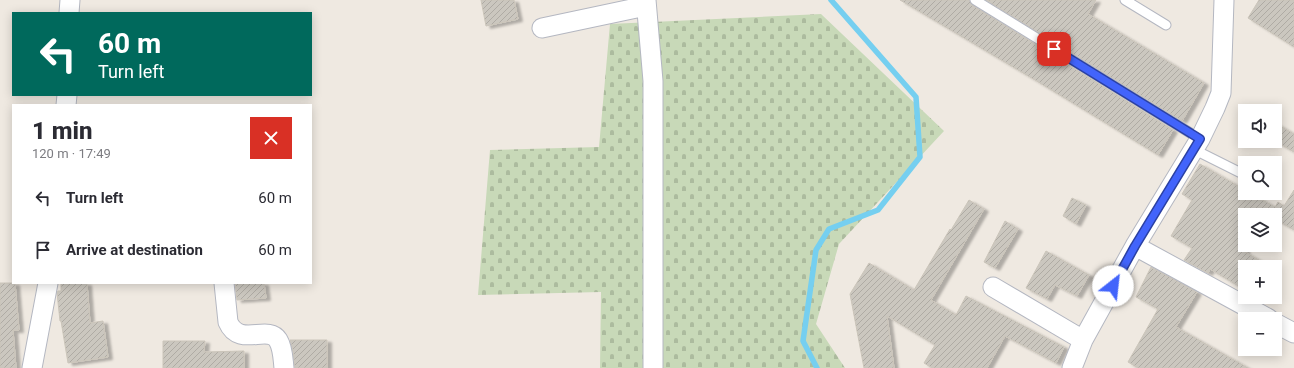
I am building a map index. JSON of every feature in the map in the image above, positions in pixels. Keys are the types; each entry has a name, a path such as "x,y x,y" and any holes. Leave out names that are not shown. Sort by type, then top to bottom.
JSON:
{"street":[{"path":"70,0 70,12"},
{"path":"1079,366 1083,340 1135,246 1196,144 1221,94 1224,0"},
{"path":"542,28 646,3 652,81 653,368"},
{"path":"1135,246 1255,312"},
{"path":"32,368 48,284"},
{"path":"224,284 230,328 236,333 243,335 271,334 280,345 284,368"},
{"path":"993,287 1083,340"},
{"path":"1282,326 1294,333"}],"lane":[{"path":"974,0 1238,171"},
{"path":"1125,0 1166,24"}],"green space":[{"path":"821,14 944,131 839,244 816,324 845,368 600,368 601,292 478,295 490,150 599,147 610,24"}],"building":[{"path":"481,0 514,0 518,19 486,26"},
{"path":"900,0 969,0 972,5 1173,130 1158,155"},
{"path":"986,0 1096,0 1088,14 1204,83 1182,121"},
{"path":"1259,0 1294,0 1294,47 1248,18"},
{"path":"1282,127 1294,134 1294,152 1282,145"},
{"path":"1200,164 1238,186 1238,200 1262,200 1275,207 1278,202 1284,206 1294,190 1294,230 1282,223 1282,208 1238,208 1238,252 1245,252 1259,260 1238,260 1238,286 1210,269 1208,273 1184,260 1192,248 1171,236 1192,200 1182,194"},
{"path":"1072,198 1086,205 1076,224 1063,216"},
{"path":"969,200 984,209 931,300 956,315 966,296 1064,347 1056,363 1005,336 987,368 932,368 924,363 935,345 887,316 894,368 864,368 850,294 869,263 914,290"},
{"path":"1005,221 1018,229 995,268 984,262"},
{"path":"1046,251 1089,275 1077,296 1055,285 1047,299 1026,288"},
{"path":"1151,267 1197,292 1176,327 1248,368 1138,368 1128,362 1158,309 1136,297"},
{"path":"0,283 12,283 15,284 19,330 13,330 16,368 0,368"},
{"path":"61,284 87,284 90,323 103,321 108,357 68,363 60,321 57,293 58,291 61,291"},
{"path":"235,284 264,284 266,298 237,300"},
{"path":"290,340 327,340 327,368 295,368"},
{"path":"163,341 205,341 204,352 244,351 244,368 163,368"}],"waterway":[{"path":"817,368 803,341 816,250 829,229 878,210 920,157 916,97 831,0"}],"route":[{"path":"1054,49 1200,139 1135,246 1113,286"}]}
